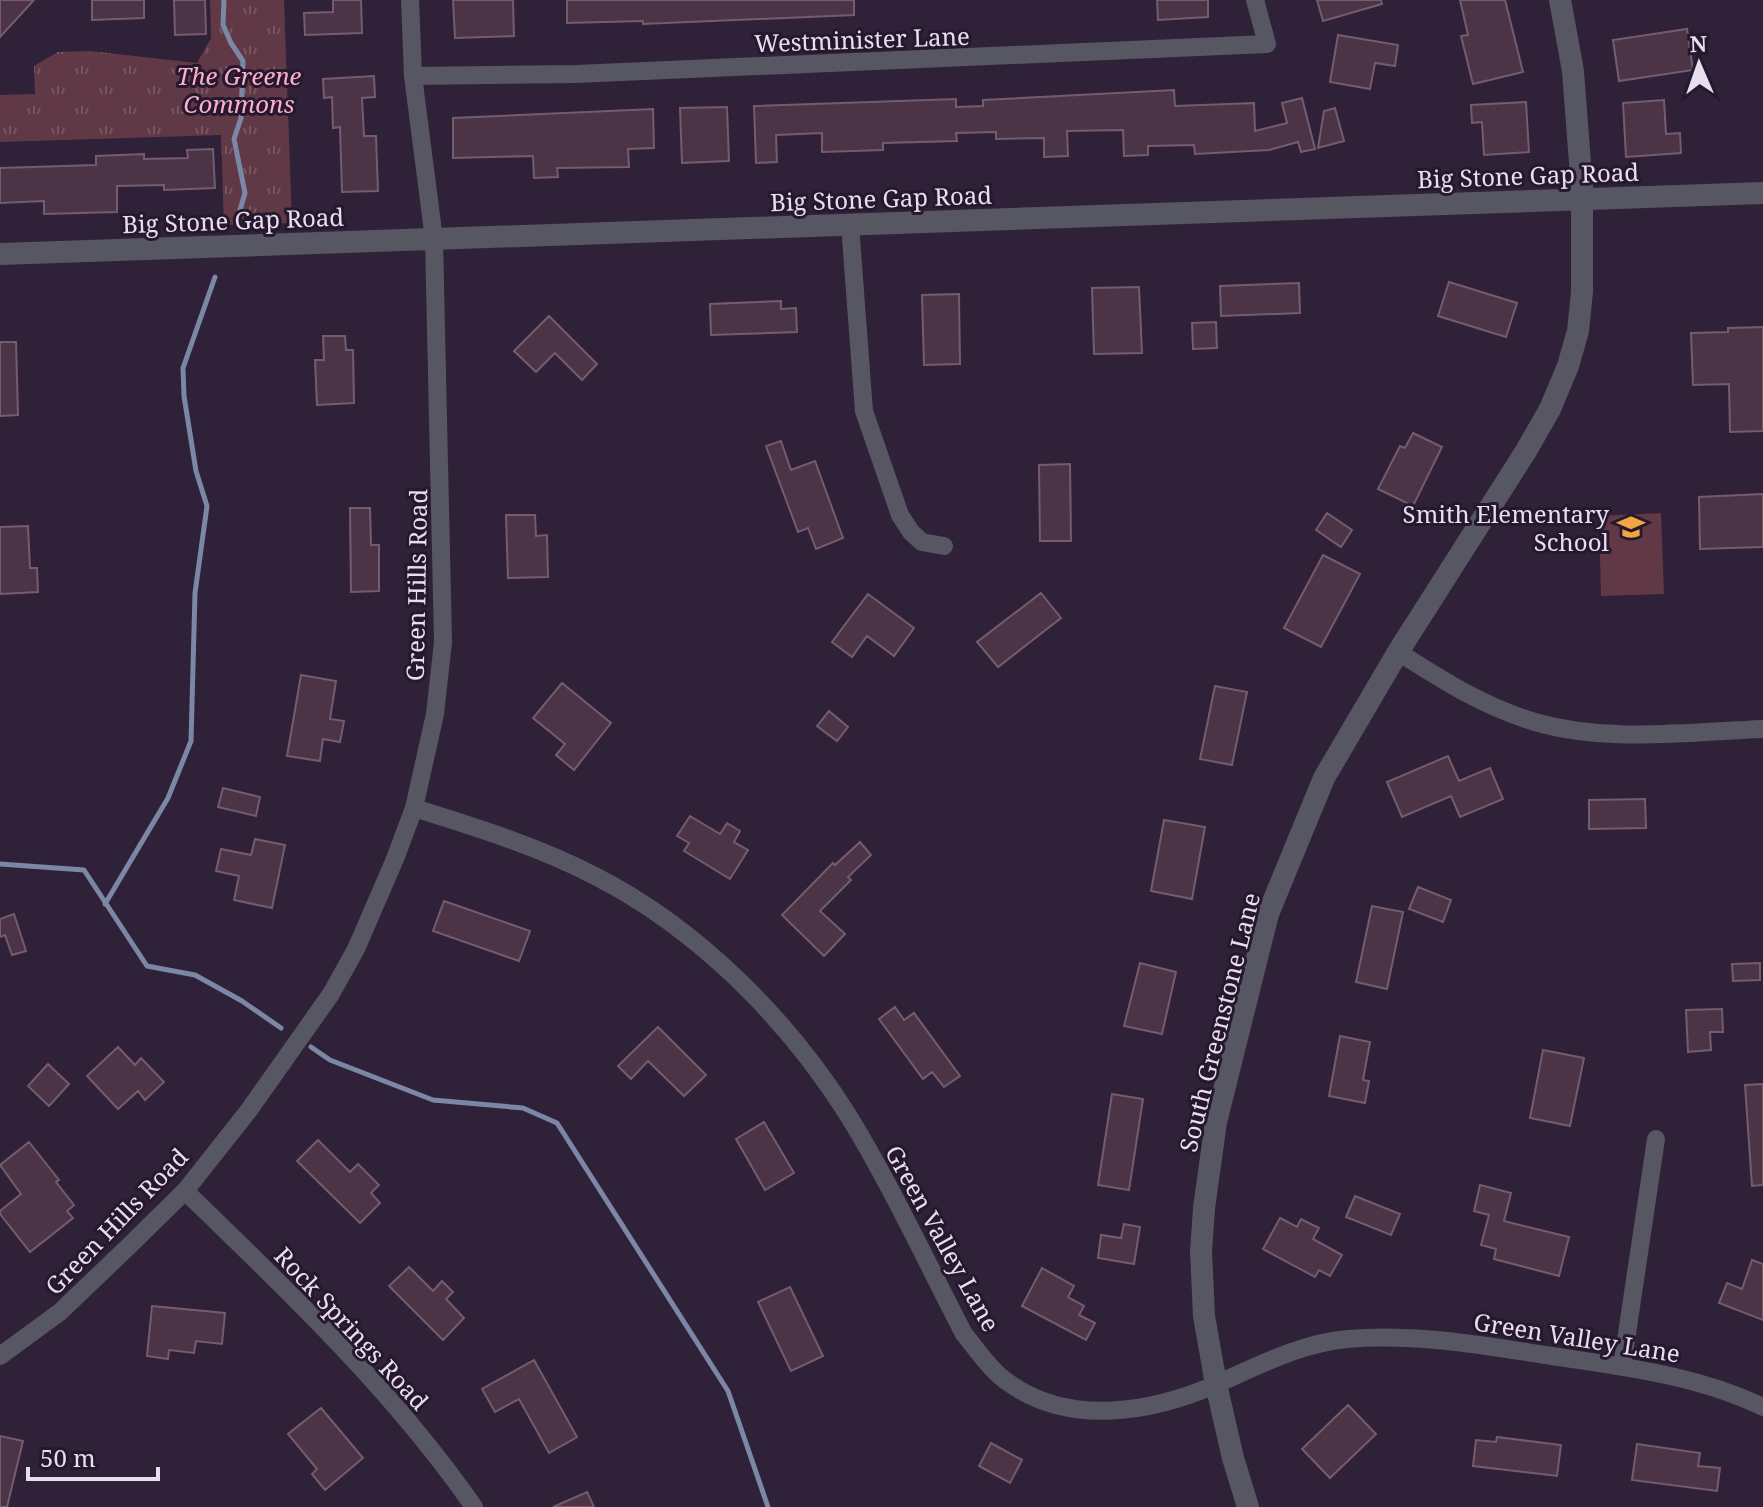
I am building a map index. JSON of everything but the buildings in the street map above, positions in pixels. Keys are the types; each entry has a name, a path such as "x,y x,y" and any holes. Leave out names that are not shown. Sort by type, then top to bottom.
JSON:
{"street":[{"name":"Green Hills Road","path":"0,1356 60,1312 185,1191 249,1110 331,994 356,949 378,903 414,808 435,714 443,642 434,239 413,76 410,0"},
{"name":"Westminister Lane","path":"413,76 576,74 1267,44 1255,0"},
{"name":"South Greenstone Lane","path":"1248,1507 1233,1458 1204,1316 1201,1252 1216,1122 1268,914 1324,778 1398,652 1526,451 1550,409 1568,366 1578,331 1582,292 1582,199 1578,117 1566,22 1560,0"},
{"name":"Big Stone Gap Road","path":"0,254 1763,193"},
{"path":"850,225 864,411 900,515 922,542 944,546"},
{"path":"1398,652 1467,695 1537,723 1615,733 1763,729"},
{"name":"Green Valley Lane","path":"414,808 502,835 596,876 633,897 682,933 757,999 801,1048 846,1112 964,1334 986,1362 1009,1383 1036,1397 1067,1407 1130,1410 1164,1403 1309,1346 1346,1339 1395,1338 1477,1345 1697,1381 1763,1407"},
{"path":"1622,1367 1656,1139"},
{"name":"Rock Springs Road","path":"185,1191 355,1361 445,1466 474,1507"}],"green space":[{"name":"The Greene Commons","path":"210,0 284,0 292,223 224,225 221,135 0,142 0,95 35,94 34,66 58,52 90,51 197,63 211,38"},
{"path":"1661,513 1664,594 1601,596 1599,516"}],"waterway":[{"path":"224,0 223,25 243,61 241,118 234,139 245,193 238,217"},
{"path":"105,904 168,798 191,741 195,593 207,506 196,471 184,396 183,368 215,277"},
{"path":"0,864 84,870 147,966 195,975 242,1001 281,1028"},
{"path":"311,1047 330,1060 433,1100 523,1108 557,1123 728,1391 768,1507"}],"place":[{"name":"Smith Elementary School","path":"1631,527"}]}
